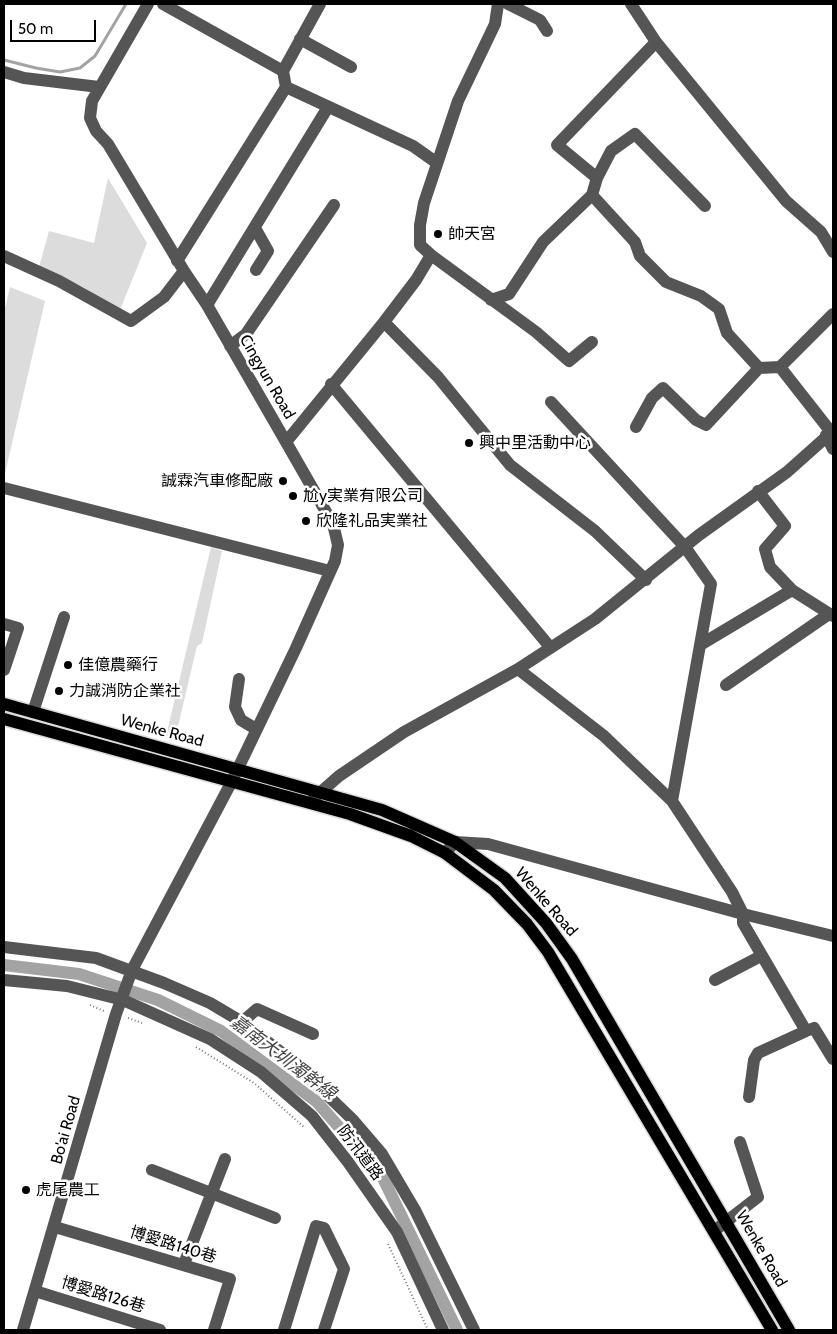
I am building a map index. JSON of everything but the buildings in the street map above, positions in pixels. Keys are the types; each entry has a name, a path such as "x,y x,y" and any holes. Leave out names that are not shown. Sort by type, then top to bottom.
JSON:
{"main road":[{"name":"Wenke Road","path":"4,704 382,810 455,842 505,878 528,901 561,941 789,1330"},
{"name":"Wenke Road","path":"4,720 350,814 411,836 446,853 494,890 535,934 560,970 772,1330"},
{"path":"638,1102 652,1095"}],"street":[{"name":"Cingyun Road","path":"148,4 99,87 92,101 90,118 207,305 333,524 337,535 338,546 330,572 231,783"},
{"path":"163,4 283,71"},
{"path":"4,256 59,281 131,321 164,297 286,87 283,71 320,4"},
{"path":"498,4 496,24 458,101 424,203 420,225 420,245 536,332 568,361 592,342"},
{"path":"508,4 540,20 547,31"},
{"path":"631,4 656,42 786,201 821,232 833,252"},
{"path":"300,39 351,67"},
{"path":"597,178 557,145 656,42"},
{"path":"4,72 24,78 99,87"},
{"path":"286,87 413,146 437,163"},
{"path":"207,305 328,107"},
{"path":"491,300 509,294 543,242 592,195 597,178 611,151 635,134 706,206"},
{"path":"592,195 635,242 640,256 666,282 701,296 719,309 727,333 759,368"},
{"path":"230,346 246,334 334,205"},
{"path":"255,228 268,251 256,270"},
{"path":"286,442 331,384 384,322 416,280 431,254"},
{"path":"636,427 652,398 663,388 696,420 706,425 759,368 780,367 833,314"},
{"path":"384,322 438,377 510,465 595,531 646,580"},
{"path":"780,367 830,433 833,449"},
{"path":"331,384 550,647"},
{"path":"551,402 685,547 711,584 672,801"},
{"path":"308,803 339,776 404,732 518,669 595,620 685,547 758,491 787,472 830,433"},
{"path":"4,488 330,572"},
{"path":"726,685 831,615 792,590 770,567 765,549 785,526 758,491"},
{"path":"700,645 792,590"},
{"path":"33,712 64,617"},
{"path":"4,624 18,628 4,670"},
{"path":"518,669 604,736 672,801 732,892 743,914 742,924 806,1031"},
{"path":"239,679 235,707 241,720 256,729"},
{"path":"131,974 231,783"},
{"path":"446,853 455,842 488,844 743,914 833,936"},
{"path":"4,947 96,958 131,974 210,1002 242,1022 291,1060 325,1092 382,1154 415,1210 474,1330"},
{"path":"715,980 761,956"},
{"name":"Bo'ai Road","path":"23,1330 55,1227 116,1014 131,974"},
{"name":"防汛道路","path":"4,980 67,986 122,997 210,1039 261,1072 312,1116 397,1232 443,1330"},
{"path":"242,1022 257,1009 313,1034"},
{"path":"749,1097 754,1060 758,1053 806,1031 814,1028 833,1059"},
{"path":"714,1231 758,1197 740,1142"},
{"path":"184,1264 225,1159"},
{"path":"152,1170 275,1218"},
{"path":"284,1330 316,1226 324,1228 344,1269 324,1330"},
{"name":"博愛路140巷","path":"55,1227 230,1279 214,1330"},
{"name":"博愛路126巷","path":"35,1291 160,1330"}],"path":[{"path":"87,1002 94,1008 147,1024"},
{"path":"190,1044 254,1083 307,1130"},
{"path":"386,1237 428,1330"}],"shaded area":[{"path":"108,178 147,243 120,310 83,287 39,267 49,231 94,243"},
{"path":"10,287 45,301 4,478 4,312"},
{"path":"211,547 222,551 202,643 197,646 175,739 166,736"}],"waterway":[{"path":"4,60 60,72 80,68 95,56 126,4"},
{"name":"嘉南大圳濁幹線","path":"4,965 79,974 158,1000 221,1031 317,1102 382,1176 457,1330"}],"place":[{"name":"帥天宮","path":"438,234"},
{"name":"興中里活動中心","path":"469,443"},
{"name":"誠霖汽車修配廠","path":"283,481"},
{"name":"尬y実業有限公司","path":"293,496"},
{"name":"欣隆礼品実業社","path":"306,521"},
{"name":"佳億農藥行","path":"68,665"},
{"name":"力誠消防企業社","path":"59,691"},
{"name":"虎尾農工","path":"26,1190"}]}
